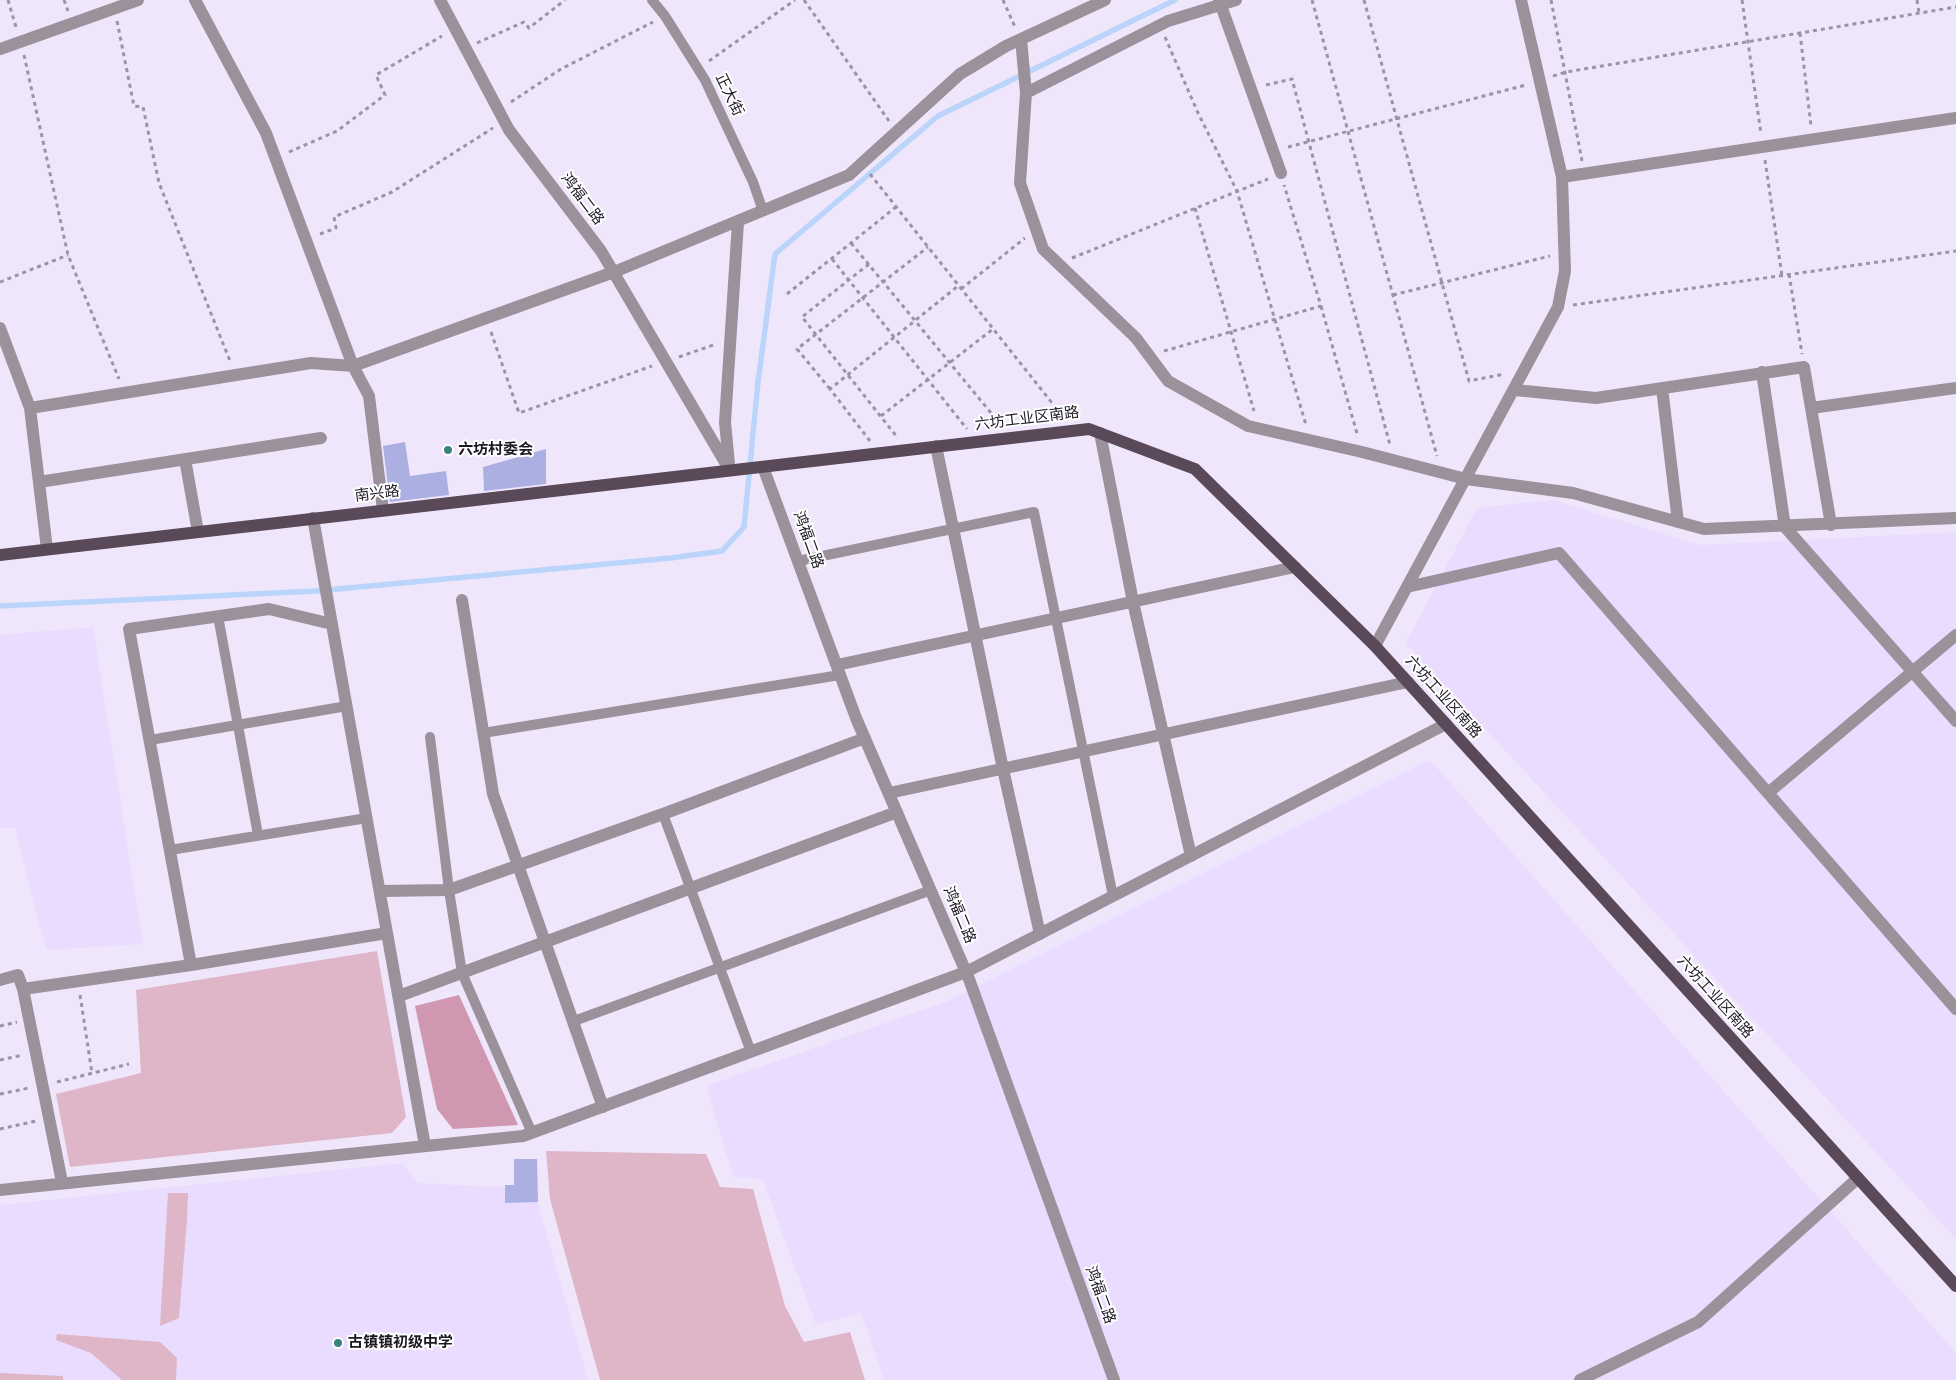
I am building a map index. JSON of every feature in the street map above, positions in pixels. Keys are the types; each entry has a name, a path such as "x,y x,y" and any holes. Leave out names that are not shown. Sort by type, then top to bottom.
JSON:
{"main road":[{"name":"六坊工业区南路","path":"761,467 1089,429 1195,469 1376,646 1956,1286"},
{"name":"南兴路","path":"0,555 761,467"}],"street":[{"path":"0,49 138,0"},
{"path":"196,0 266,133 353,366 369,396 383,510"},
{"name":"鸿福二路","path":"440,0 501,115 601,251 733,469"},
{"path":"30,408 311,362 353,366 614,272 849,175 960,74 1021,39 1105,0"},
{"path":"1026,93 1160,25 1219,3 1236,0"},
{"path":"1376,646 1526,370 1558,307 1565,271 1562,177 1521,0"},
{"path":"1219,3 1281,173"},
{"path":"1021,39 1026,93 1020,183 1043,249 1136,338 1168,381 1248,426 1362,452 1466,479 1573,493 1704,529 1785,527 1956,518"},
{"path":"1562,177 1956,118"},
{"path":"733,469 725,422 738,222"},
{"path":"0,328 30,408 46,550"},
{"path":"1514,390 1596,398 1804,367 1831,524"},
{"path":"1762,372 1785,527 1956,721"},
{"path":"1662,388 1678,522"},
{"path":"1811,408 1956,388"},
{"path":"1100,433 1133,602 1191,856"},
{"path":"39,482 321,438"},
{"path":"936,446 1003,769 1040,934"},
{"path":"185,459 198,532"},
{"name":"鸿福二路","path":"761,467 865,738 966,972 1114,1380"},
{"path":"313,518 425,1146"},
{"path":"1407,587 1559,553 1956,1009"},
{"path":"838,670 975,636 1295,567"},
{"path":"462,600 493,794 547,942 603,1106"},
{"path":"191,965 129,630 268,609 332,624"},
{"path":"1768,793 1956,635"},
{"path":"889,793 1408,682"},
{"path":"0,1190 62,1182 523,1136 966,972 1446,724"},
{"path":"380,891 449,890 663,814 865,738"},
{"path":"398,996 897,812"},
{"path":"23,989 191,965 387,933"},
{"path":"0,980 18,976 23,989 62,1182"},
{"path":"1580,1380 1698,1322 1858,1178"}],"lane":[{"name":"正大街","path":"652,0 665,16 698,69 754,182 763,211"},
{"path":"798,561 1034,512 1113,896"},
{"path":"218,616 258,835"},
{"path":"483,733 838,670"},
{"path":"150,740 347,706"},
{"path":"430,737 449,890 462,973 532,1133"},
{"path":"663,814 689,889 751,1052"},
{"path":"170,850 367,818"},
{"path":"574,1021 931,890"}],"path":[{"path":"8,0 21,42 68,255 125,393"},
{"path":"466,48 524,22 529,28 566,0"},
{"path":"698,69 795,0"},
{"path":"804,0 896,132"},
{"path":"1003,0 1021,39"},
{"path":"1312,0 1442,473"},
{"path":"1364,0 1440,283 1469,381 1526,370"},
{"path":"1551,0 1584,174"},
{"path":"1918,0 1919,13"},
{"path":"1273,151 1540,81 1566,72 1956,7"},
{"path":"115,8 134,106 143,108 159,183 236,375"},
{"path":"305,240 336,228 334,217 392,192 501,115 561,69 665,16"},
{"path":"1160,25 1198,113 1237,191 1310,440"},
{"path":"275,159 337,131 386,95 376,75 455,28"},
{"path":"1800,33 1812,140"},
{"path":"1250,89 1292,79 1394,460"},
{"path":"1058,263 1281,173 1362,452"},
{"path":"878,185 1074,430"},
{"path":"787,294 896,207"},
{"path":"1195,208 1259,429"},
{"path":"830,389 894,337 1036,229"},
{"path":"851,243 1011,438"},
{"path":"880,453 797,348 928,247"},
{"path":"1558,307 1956,251"},
{"path":"1393,295 1564,252"},
{"path":"0,282 68,255"},
{"path":"832,259 976,442"},
{"path":"869,264 802,316 906,450"},
{"path":"1789,274 1804,367"},
{"path":"1149,355 1321,306"},
{"path":"486,318 519,413 731,339"},
{"path":"881,416 993,329"},
{"path":"79,982 92,1073"},
{"path":"0,1060 36,1052"},
{"path":"0,1094 130,1064"},
{"path":"0,1128 49,1118"}],"shaded area":[{"path":"1553,500 1700,545 1956,532 1956,1239 1406,643 1477,508"},
{"path":"93,627 143,944 46,950 15,828 0,828 0,635"},
{"path":"1430,760 1956,1353 1956,1380 884,1380 861,1313 816,1325 763,1180 733,1176 706,1086 948,1001"},
{"path":"377,951 406,1117 392,1133 70,1167 56,1094 141,1073 136,990"},
{"path":"459,995 518,1125 453,1129 437,1109 415,1006"},
{"path":"546,1151 706,1154 720,1187 753,1189 785,1306 804,1342 850,1332 865,1380 600,1380 550,1199"},
{"path":"402,1163 418,1183 534,1189 588,1380 0,1380 0,1205"},
{"path":"168,1193 188,1193 187,1220 179,1318 160,1326"},
{"path":"57,1334 160,1342 177,1358 176,1380 122,1380 91,1353 56,1340"},
{"path":"0,1373 63,1376 63,1380 0,1380"}],"building":[{"path":"405,442 410,476 446,471 449,495 390,502 383,446"},
{"path":"546,449 546,484 484,491 483,467"},
{"path":"514,1159 537,1159 538,1202 505,1203 505,1185 514,1185"}],"waterway":[{"path":"0,606 316,591 671,558 722,551 744,527 758,382 775,254 938,116 1175,0"}],"place":[{"name":"六坊村委会","path":"448,450"},
{"name":"古镇镇初级中学","path":"338,1343"}]}
